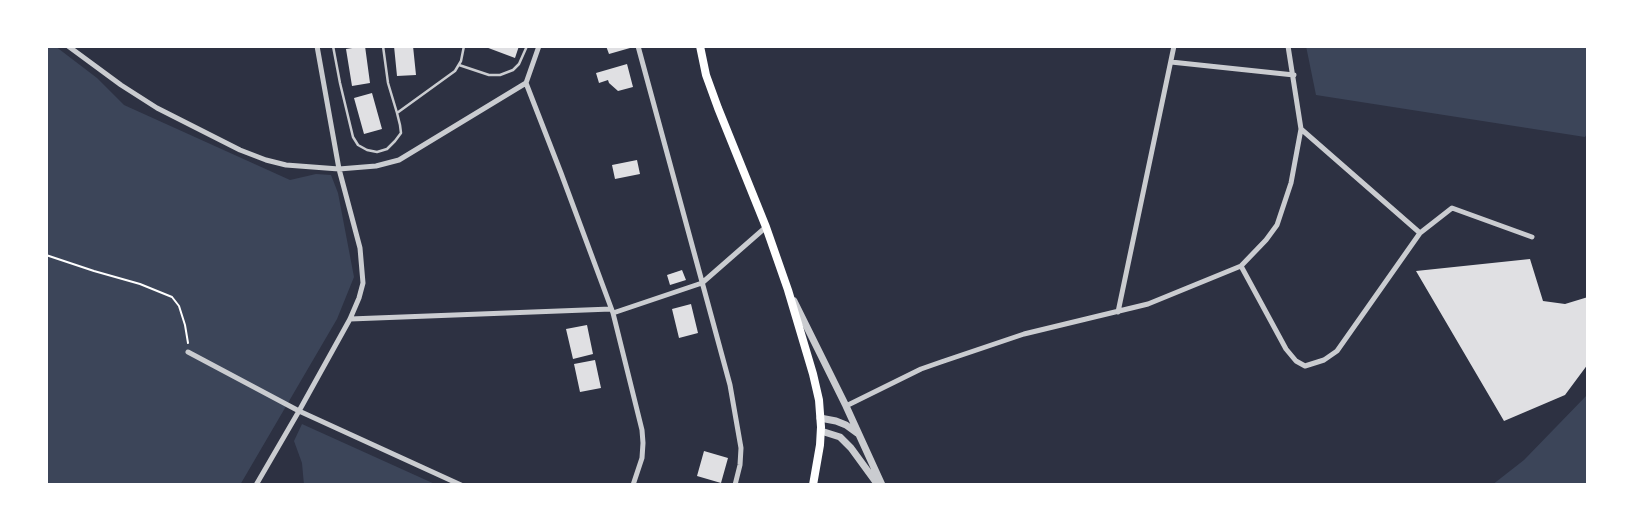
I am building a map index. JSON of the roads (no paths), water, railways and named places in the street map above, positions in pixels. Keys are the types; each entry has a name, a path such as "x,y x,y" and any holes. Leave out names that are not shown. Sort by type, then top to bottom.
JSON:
{"main road":[{"path":"700,46 706,75 766,227 788,290 813,374 819,400 821,431 813,485"}],"street":[{"path":"68,46 121,85 157,108 240,150 286,165 339,169 376,166 399,160 526,83 539,46"},
{"path":"256,485 350,319 363,283 360,248 339,169 317,46"},
{"path":"638,46 730,386 741,448 740,465 735,485"},
{"path":"1118,312 1174,46"},
{"path":"846,406 921,369 1024,334 1148,304 1241,266 1266,240 1277,225 1291,183 1301,129 1288,46"},
{"path":"1171,62 1294,75"},
{"path":"526,83 562,173 612,311 642,430 642,458 633,485"},
{"path":"1301,129 1420,233"},
{"path":"1241,266 1286,349 1296,361 1305,366 1324,360 1337,351 1420,233 1452,208 1532,237"},
{"path":"350,319 612,311 702,283 766,227"},
{"path":"788,290 860,435 882,485"},
{"path":"188,352 299,412 460,485"},
{"path":"820,418 846,424 860,435"},
{"path":"821,431 840,438 846,443 878,485"}],"lane":[{"path":"333,46 353,137 358,145 377,152 387,148 401,133 388,83 383,46"},
{"path":"397,114 455,71 461,61 464,46"},
{"path":"458,65 489,75 500,75 513,70 519,64 527,46"}]}
